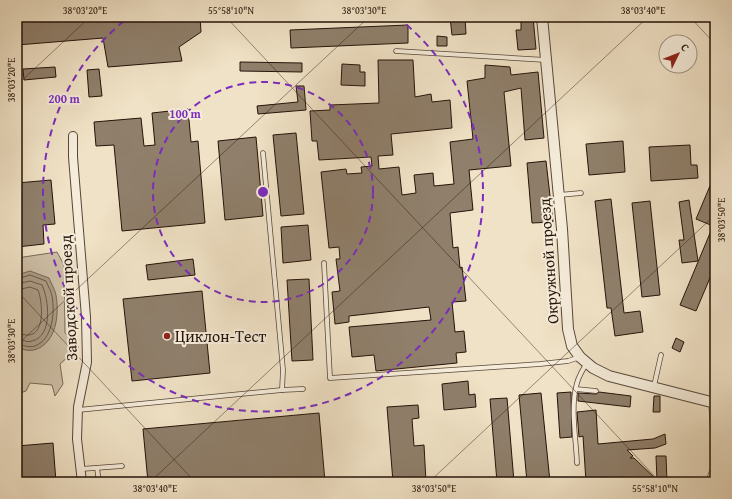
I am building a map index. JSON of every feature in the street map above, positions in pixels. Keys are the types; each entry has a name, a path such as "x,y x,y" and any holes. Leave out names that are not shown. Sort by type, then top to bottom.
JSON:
{"street":[{"name":"Окружной проезд","path":"542,17 568,329 572,346 583,360"},
{"name":"Заводской проезд","path":"73,136 73,157 86,339 86,362 78,410 77,439 82,482"},
{"path":"583,360 609,376 713,402"}],"lane":[{"path":"396,51 546,60"},
{"path":"263,153 283,370 282,390"},
{"path":"558,195 581,193"},
{"path":"324,263 330,378 583,360 576,389 574,408 577,463"},
{"path":"654,388 661,355"},
{"path":"78,410 303,389"},
{"path":"576,389 596,391"},
{"path":"708,482 714,463 713,402"},
{"path":"81,470 122,466"},
{"path":"97,468 99,482"}],"shaded area":[{"path":"57,252 64,265 65,333 79,347 60,364 63,384 55,396 52,385 30,383 26,391 17,394 17,383 20,382 17,380 17,258"}],"water":[{"path":"30,271 49,278 57,302 57,317 54,331 46,343 35,350 17,347 17,275"}],"building":[{"path":"17,17 200,17 201,32 179,47 182,61 108,67 103,38 17,45"},
{"path":"450,17 465,17 466,34 452,35"},
{"path":"524,17 533,17 536,49 518,50 516,30 521,30 521,22 524,21"},
{"path":"408,25 408,43 291,48 290,30"},
{"path":"437,36 447,37 447,46 437,46"},
{"path":"378,60 413,60 415,97 431,94 432,102 450,100 452,128 391,134 393,155 378,156 379,169 399,167 402,195 416,193 414,175 433,173 434,186 454,184 450,142 473,139 467,81 485,78 485,65 510,67 511,75 538,72 544,138 525,140 521,88 504,92 511,166 469,170 473,210 450,213 453,248 458,247 466,301 452,302 455,332 464,331 466,352 456,353 457,363 376,371 374,355 352,357 349,327 431,320 429,307 349,316 349,322 335,324 332,292 340,291 336,259 340,259 339,247 329,248 321,172 346,169 347,174 362,173 361,167 372,166 371,157 319,160 317,141 312,141 310,111 330,110 330,105 379,103"},
{"path":"240,62 302,63 302,72 240,71"},
{"path":"342,64 360,65 360,72 365,72 365,86 341,85"},
{"path":"55,67 56,77 24,80 23,69"},
{"path":"99,69 102,96 89,97 87,70"},
{"path":"296,86 304,86 306,110 258,114 257,106 298,102"},
{"path":"188,109 191,142 198,141 205,223 122,231 114,145 96,146 94,122 141,118 144,146 155,145 152,113"},
{"path":"296,133 304,214 281,216 273,135"},
{"path":"256,137 263,216 225,220 218,141"},
{"path":"623,141 625,172 589,175 586,144"},
{"path":"690,145 691,165 697,165 698,178 651,181 649,147"},
{"path":"546,161 553,222 532,223 527,163"},
{"path":"715,174 715,266 696,311 680,305 713,226 696,219"},
{"path":"51,180 55,224 43,225 44,244 17,247 17,183"},
{"path":"611,199 624,313 640,311 643,332 615,336 611,308 607,308 595,201"},
{"path":"689,200 698,261 682,263 679,240 684,240 679,202"},
{"path":"650,201 660,295 642,297 632,203"},
{"path":"308,225 311,260 283,263 281,227"},
{"path":"193,259 195,275 148,280 146,265"},
{"path":"309,279 313,360 292,361 287,280"},
{"name":"Циклон-Тест","path":"202,291 210,373 132,381 123,299"},
{"path":"676,338 684,342 680,352 672,348"},
{"path":"468,381 469,395 475,394 476,407 444,410 442,384"},
{"path":"571,392 572,437 560,438 557,393"},
{"path":"599,392 631,396 630,407 578,401 578,393 596,394"},
{"path":"541,393 550,482 527,482 519,395"},
{"path":"654,396 660,396 660,412 653,412"},
{"path":"507,398 514,482 497,482 490,399"},
{"path":"418,405 419,418 412,419 414,446 424,445 426,482 393,482 387,407"},
{"path":"596,410 598,444 653,439 665,434 666,444 655,448 627,450 633,456 630,458 634,458 657,480 656,456 666,456 667,482 586,482 583,436 579,437 577,412"},
{"path":"319,413 325,482 148,482 143,429"},
{"path":"53,443 56,482 17,482 17,446"}],"place":[{"name":"Циклон-Тест","path":"167,336"}]}
